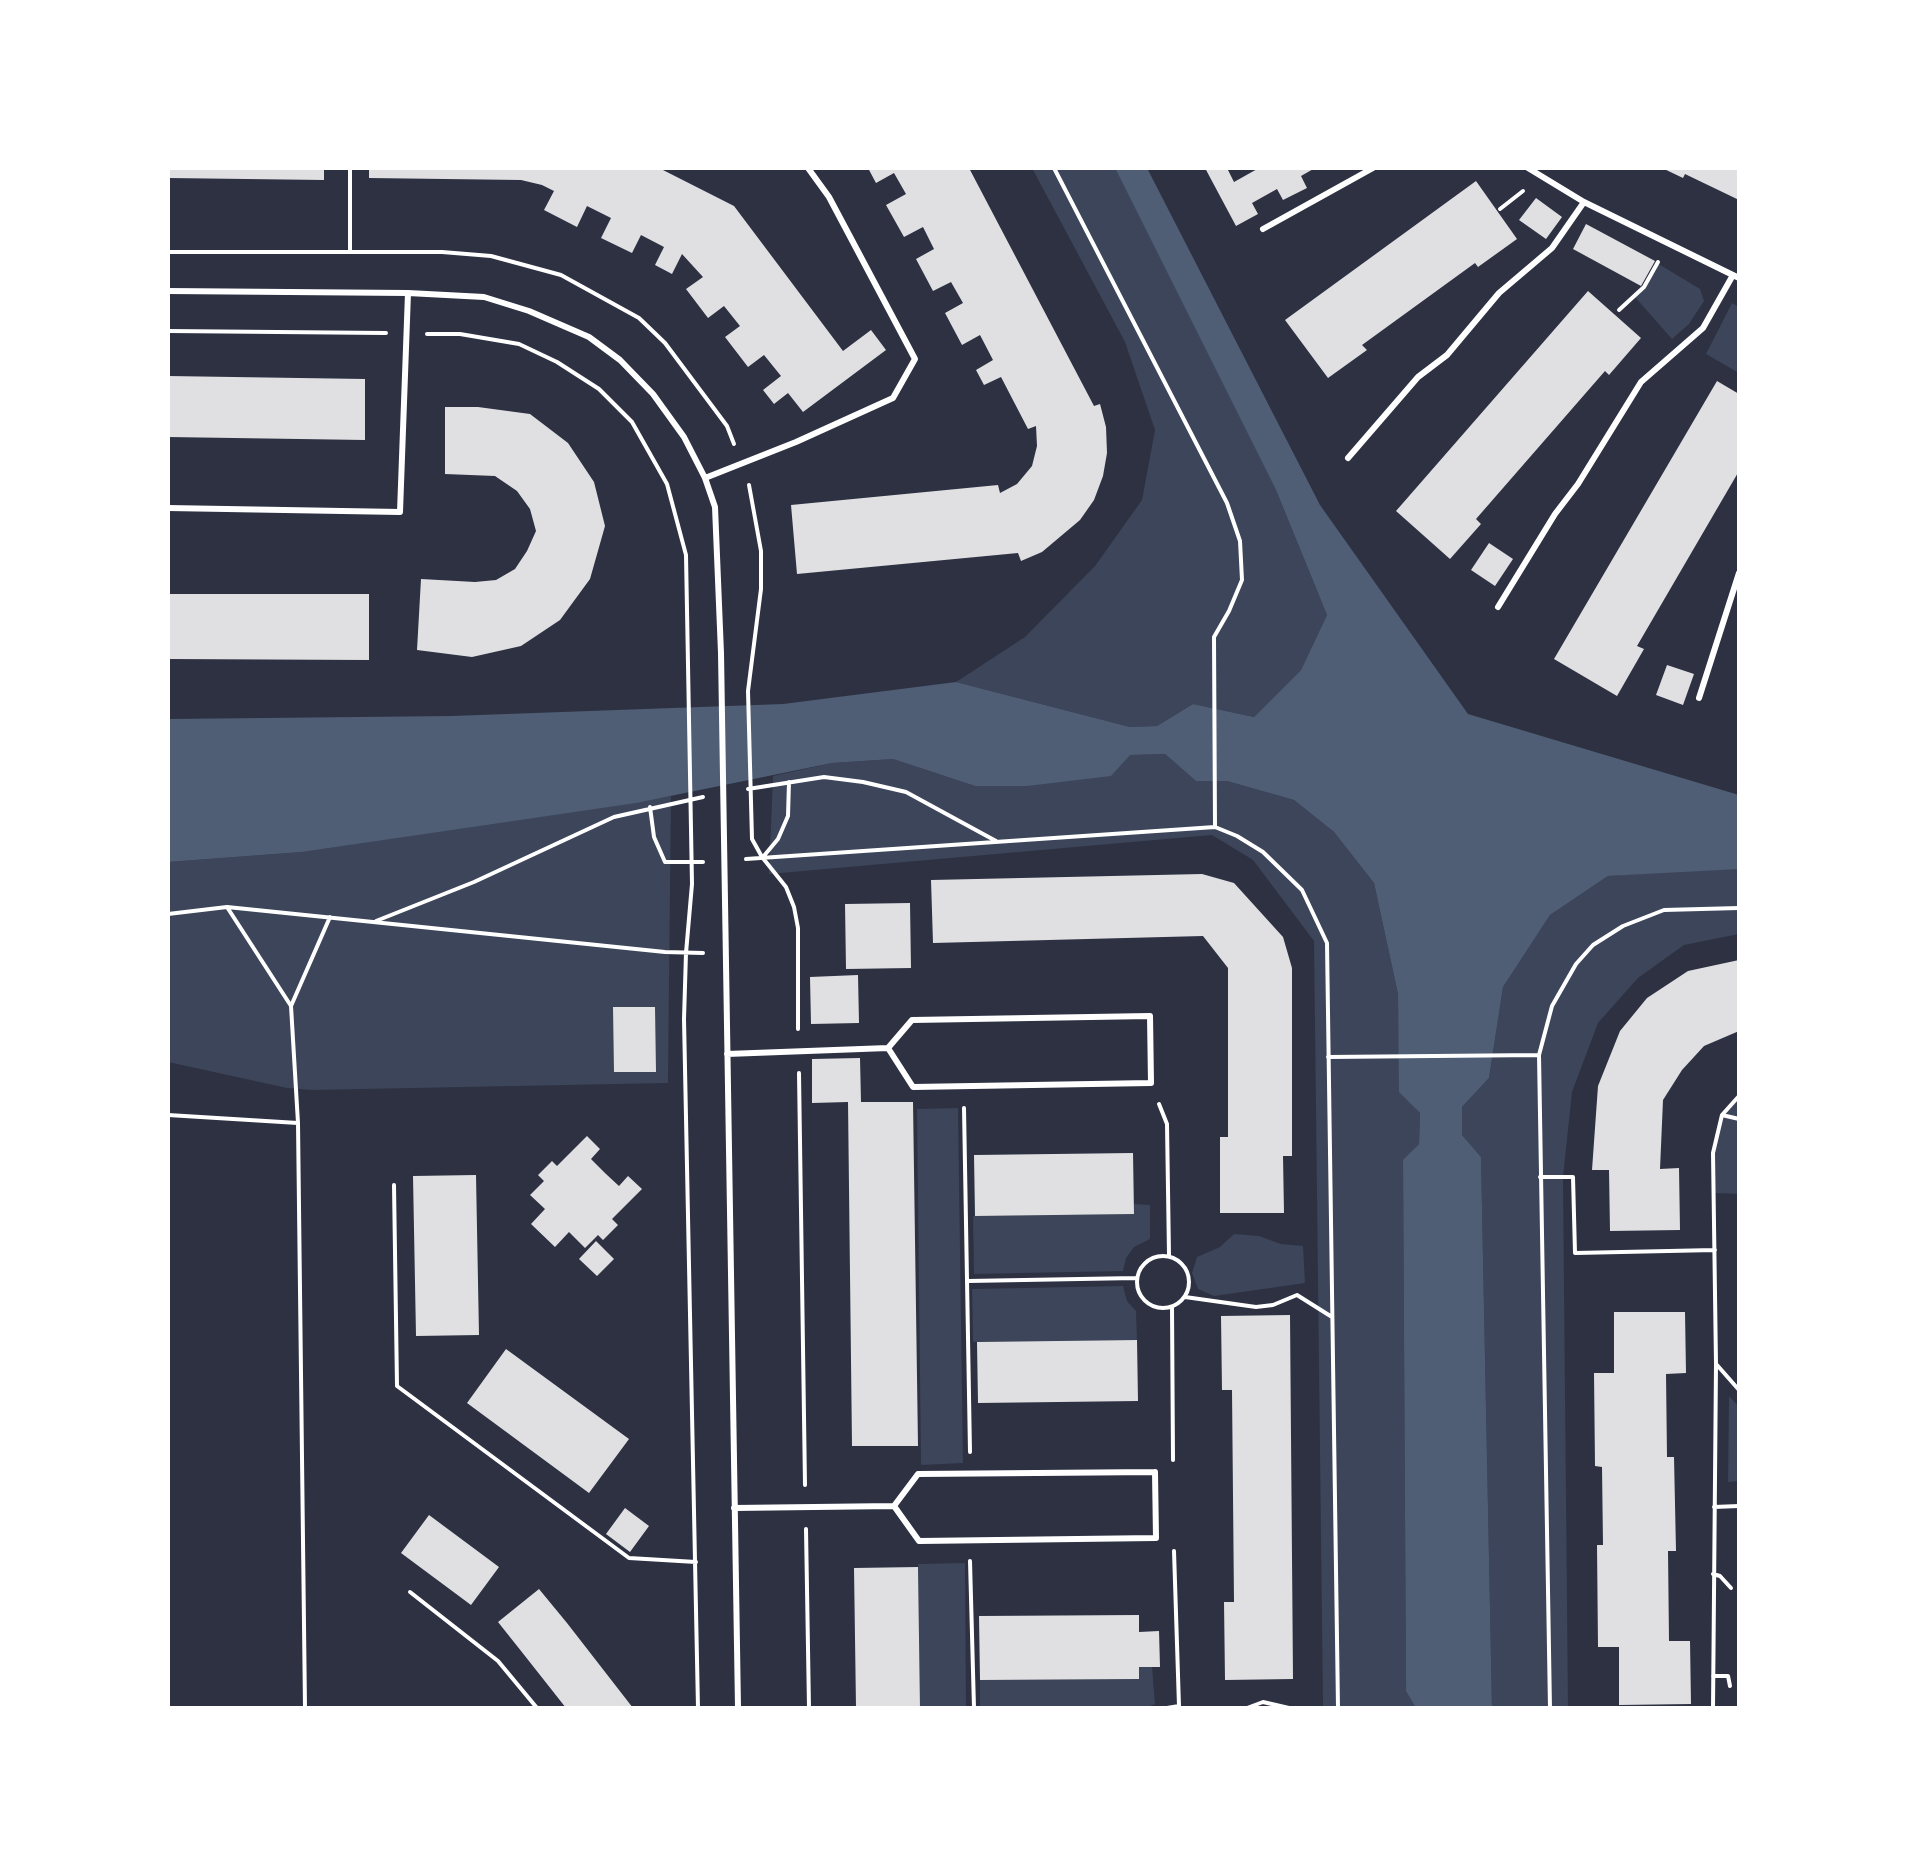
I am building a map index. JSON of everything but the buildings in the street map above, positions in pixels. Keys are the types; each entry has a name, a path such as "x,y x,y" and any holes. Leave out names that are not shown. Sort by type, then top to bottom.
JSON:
{"street":[{"path":"705,478 796,442 893,398 915,359 829,197 808,168"},
{"path":"1263,229 1373,168"},
{"path":"1498,607 1641,382 1703,328 1736,277 1584,202 1539,177 1528,168"},
{"path":"1348,458 1418,377 1447,355 1499,293 1552,248 1584,202"},
{"path":"168,291 408,293 484,297 529,311 589,337 620,360 653,394 684,436 705,478 715,507 721,693 738,1708"},
{"path":"168,508 400,512 408,293"},
{"path":"1699,698 1739,573"},
{"path":"727,1054 888,1048 912,1020 1150,1017 1151,1083 913,1087 888,1048"},
{"path":"1155,1472 1156,1538 919,1541 894,1506 918,1474 1155,1472"},
{"path":"734,1508 894,1506"}],"path":[{"path":"168,252 350,252 350,168"},
{"path":"1054,168 1227,503 1240,542 1242,580 1229,611 1214,637 1215,827"},
{"path":"1500,209 1539,177"},
{"path":"1619,310 1644,287 1668,243"},
{"path":"168,331 460,334 519,345 557,362 598,389 632,422 668,484 686,555 690,699 692,863 684,1019 698,1708"},
{"path":"748,691 752,839 762,857 786,886 794,907 798,928 809,1708"},
{"path":"737,791 824,777 863,782 906,792 997,841"},
{"path":"762,857 778,839 788,816 789,782"},
{"path":"376,921 474,882 614,817 650,807 704,797"},
{"path":"650,807 654,837 665,862 692,863 1215,827 1237,836 1263,852 1302,890 1327,944 1338,1708"},
{"path":"168,914 227,907 686,953 725,954"},
{"path":"227,907 291,1006"},
{"path":"1550,1708 1539,1055 1552,1006 1576,964 1593,945 1623,926 1664,910 1739,908"},
{"path":"306,1708 298,1123 291,1006 330,917"},
{"path":"1328,1057 1539,1055"},
{"path":"1151,1083 1167,1124 1169,1255"},
{"path":"963,1086 970,1474"},
{"path":"1713,1708 1716,1364 1713,1152 1722,1115 1739,1096"},
{"path":"168,1115 298,1123"},
{"path":"1722,1115 1739,1119"},
{"path":"1540,1177 1573,1177 1575,1253 1715,1250"},
{"path":"394,1185 397,1386 629,1558 696,1562"},
{"path":"1169,1255 1181,1261 1187,1274 1189,1288 1185,1297 1172,1308 1149,1305 1141,1296 1136,1278 1139,1269 1148,1260 1169,1255"},
{"path":"968,1281 1136,1278"},
{"path":"1185,1297 1256,1307 1273,1305 1297,1295 1332,1317"},
{"path":"1716,1364 1739,1390"},
{"path":"1714,1507 1739,1506"},
{"path":"970,1542 974,1708"},
{"path":"1713,1574 1720,1576 1731,1588"},
{"path":"410,1592 498,1661 537,1708"},
{"path":"1713,1676 1728,1676 1730,1686"},
{"path":"1246,1708 1263,1702 1289,1708"}],"shaded area":[{"path":"1032,168 1115,168 1276,490 1327,615 1301,670 1254,717 1193,704 1157,726 1130,727 956,682 1025,637 1095,566 1142,500 1155,430 1125,342"},
{"path":"1115,168 1147,168 1320,505 1468,714 1739,795 1739,869 1608,876 1550,915 1503,987 1489,1078 1462,1107 1462,1135 1481,1157 1492,1708 1416,1708 1406,1691 1403,1160 1419,1144 1420,1113 1399,1092 1398,994 1374,883 1334,832 1294,800 1227,781 1196,781 1165,754 1130,755 1111,776 1027,786 975,786 893,759 832,763 636,803 302,852 168,862 168,719 451,716 783,704 956,682 1130,727 1157,726 1193,704 1254,717 1301,670 1327,615 1276,490"},
{"path":"1657,263 1700,289 1704,301 1689,324 1672,339 1634,296 1644,287"},
{"path":"1732,303 1739,307 1739,373 1706,354"},
{"path":"1165,754 1196,781 1227,781 1294,800 1334,832 1374,883 1398,994 1400,1092 1420,1113 1419,1144 1403,1161 1406,1690 1416,1708 1323,1708 1314,941 1253,860 1212,835 769,874 773,776 832,763 893,759 975,786 1129,755"},
{"path":"671,796 668,1083 312,1090 287,1088 168,1062 168,862 302,852"},
{"path":"1739,869 1739,934 1684,945 1638,978 1598,1023 1572,1092 1563,1177 1568,1708 1492,1708 1481,1157 1462,1135 1462,1107 1489,1078 1503,987 1550,915 1608,876"},
{"path":"1739,1096 1739,1194 1714,1193 1713,1153 1722,1115"},
{"path":"958,1108 963,1463 921,1465 917,1109"},
{"path":"1134,1204 1150,1205 1150,1239 1134,1247 1126,1258 1123,1271 974,1274 973,1216 1133,1214"},
{"path":"1234,1234 1259,1236 1281,1244 1303,1246 1305,1283 1214,1296 1198,1289 1192,1273 1197,1257 1220,1247"},
{"path":"1123,1286 1127,1301 1136,1311 1137,1340 973,1342 972,1289"},
{"path":"1729,1396 1739,1407 1739,1481 1728,1482"},
{"path":"965,1563 966,1708 920,1708 918,1564"},
{"path":"1139,1667 1152,1667 1155,1704 1146,1708 980,1708 980,1680 1139,1679"}]}
